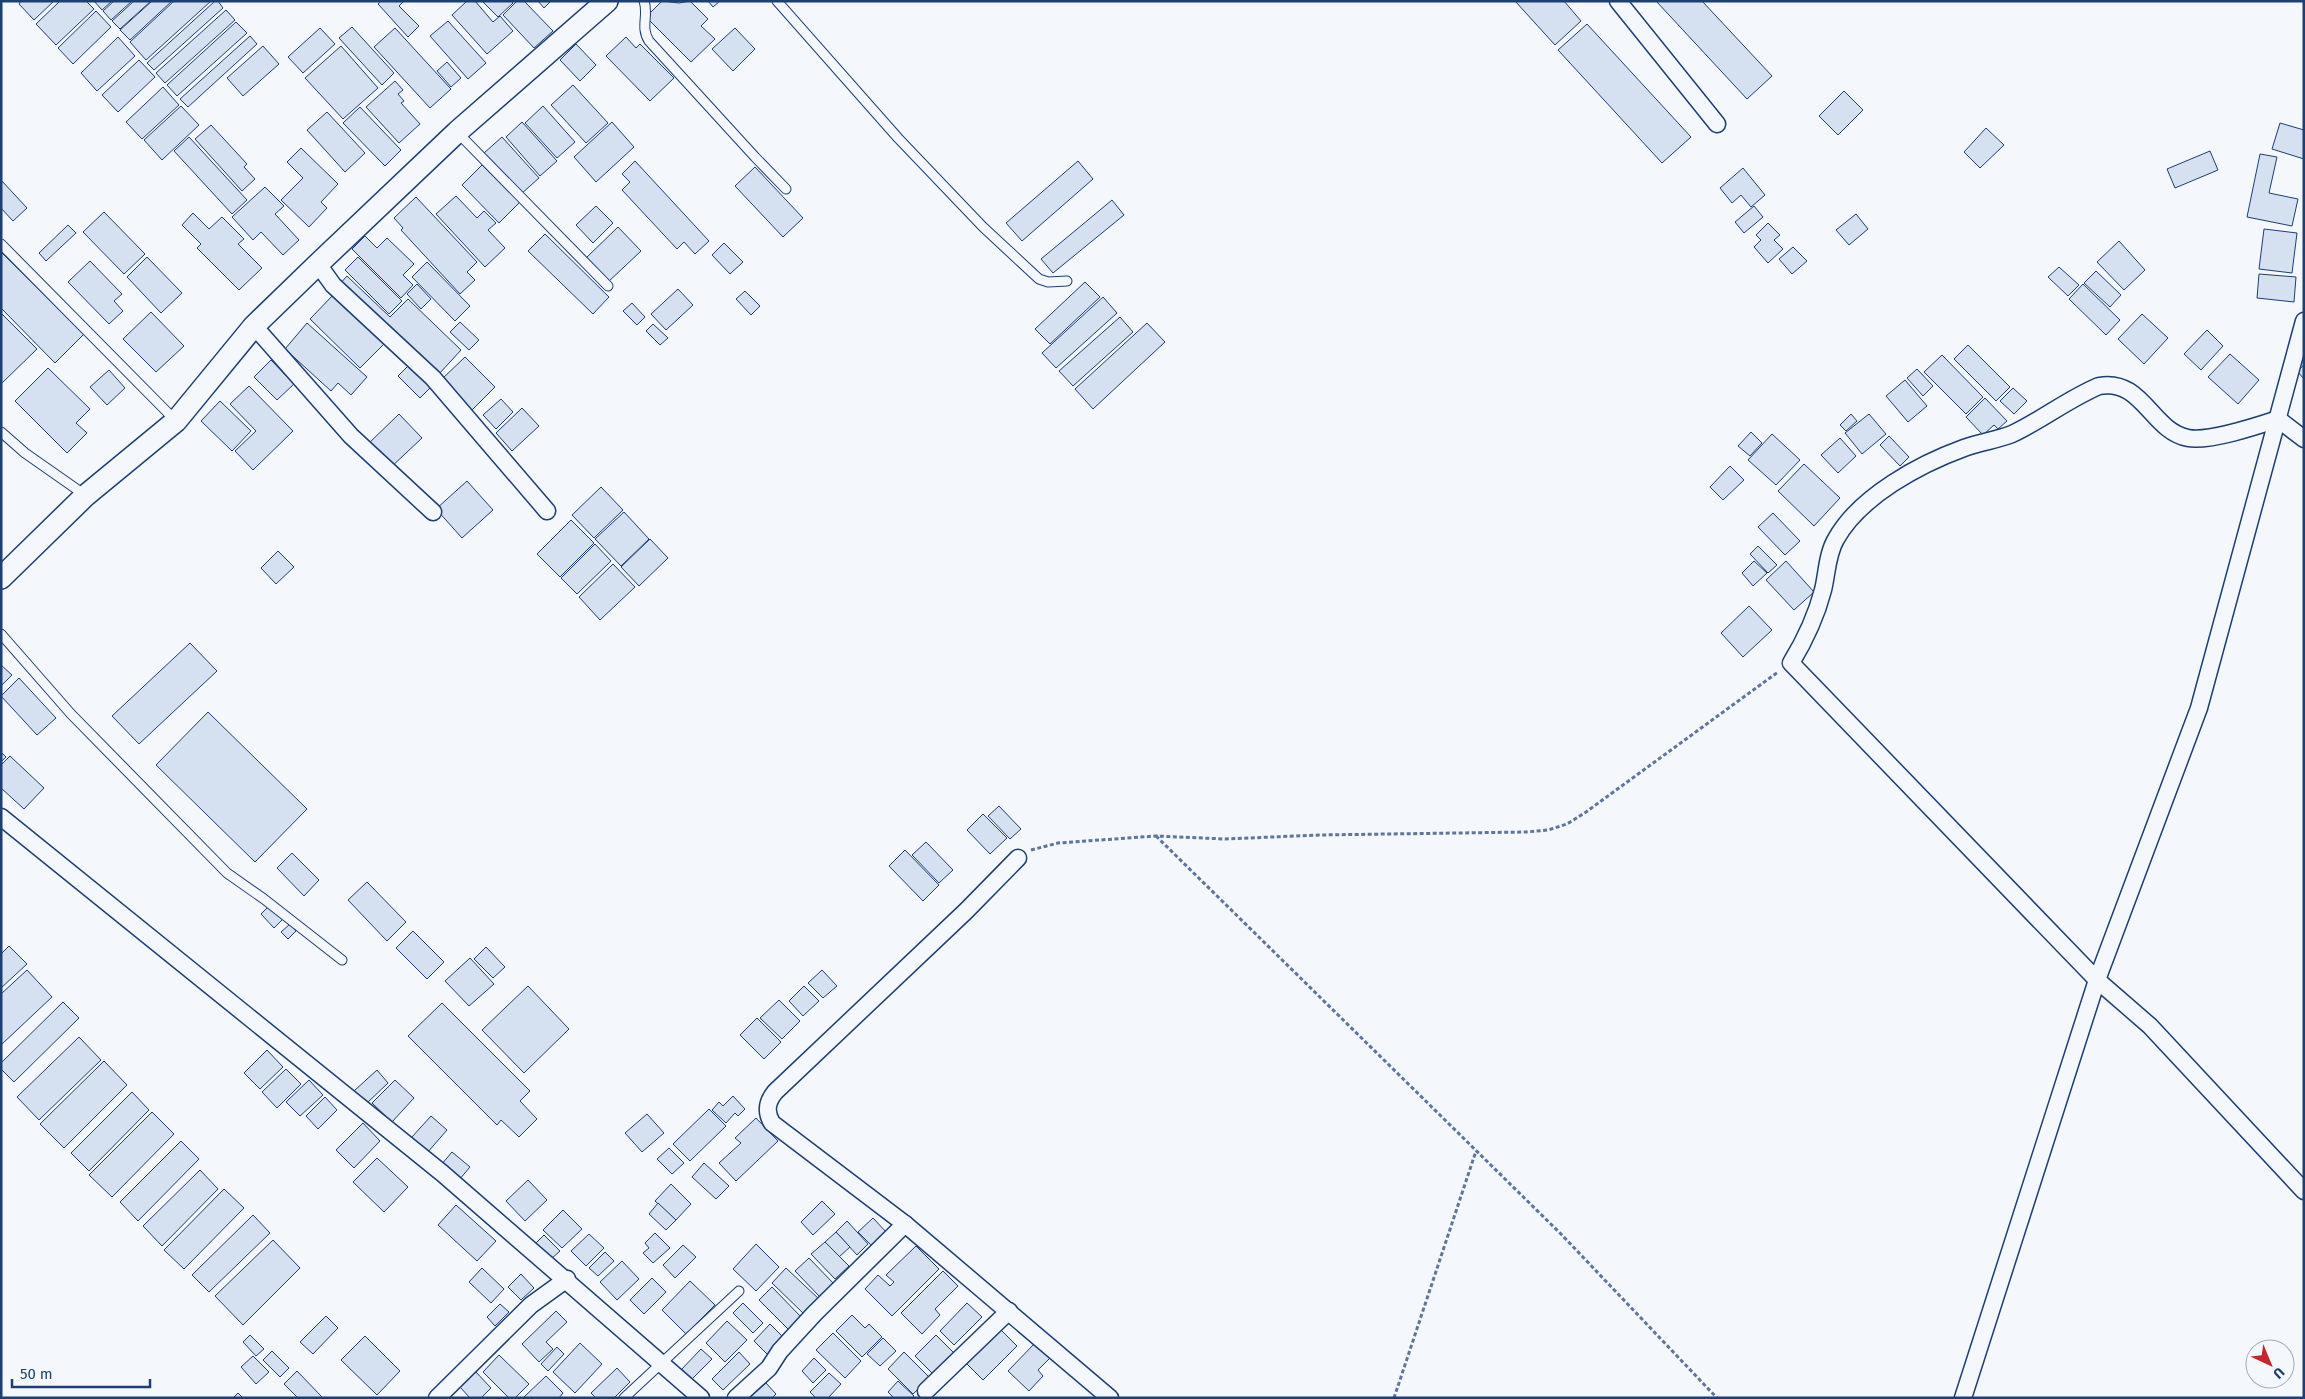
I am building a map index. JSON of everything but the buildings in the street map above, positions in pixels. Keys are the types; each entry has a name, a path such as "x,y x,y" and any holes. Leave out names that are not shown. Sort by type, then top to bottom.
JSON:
{"street":[{"path":"1,578 85,496 176,421 254,326 318,264 458,132 607,1"},
{"path":"1618,1 1717,124"},
{"path":"318,264 333,285 433,378 547,511"},
{"path":"1963,1398 2097,980 2199,708 2304,321"},
{"path":"254,326 351,436 433,512"},
{"path":"2278,419 2208,437 2189,438 2178,435 2122,386 2111,384 2099,386 2086,392 2010,434 1966,447 1936,459 1892,484 1866,505 1841,530 1830,554 1817,613 1808,635 1791,663 2097,980 2150,1026 2304,1191"},
{"path":"2278,419 2304,439"},
{"path":"1,817 24,838 442,1173 567,1279 701,1398"},
{"path":"1018,858 966,911 769,1100 767,1109 772,1123 905,1224 1110,1398"},
{"path":"736,1398 769,1368 780,1351 814,1314 905,1224"},
{"path":"446,1395 531,1305 567,1279"},
{"path":"926,1391 1009,1311"}],"lane":[{"path":"644,1 646,8 643,29 649,41 786,189"},
{"path":"777,1 898,138 983,227 1040,279 1048,282 1067,281"},
{"path":"458,132 608,286"},
{"path":"1,244 176,421"},
{"path":"1,432 25,453 85,496"},
{"path":"1,634 71,714 227,873 264,899 342,960"},
{"path":"624,1398 739,1291"}],"path":[{"path":"1018,858 1033,849 1058,843 1156,836 1225,839 1319,834 1481,833 1548,830 1567,824 1586,812 1791,663"},
{"path":"1156,836 1561,1234 1718,1398"},
{"path":"1394,1398 1476,1151"}]}
